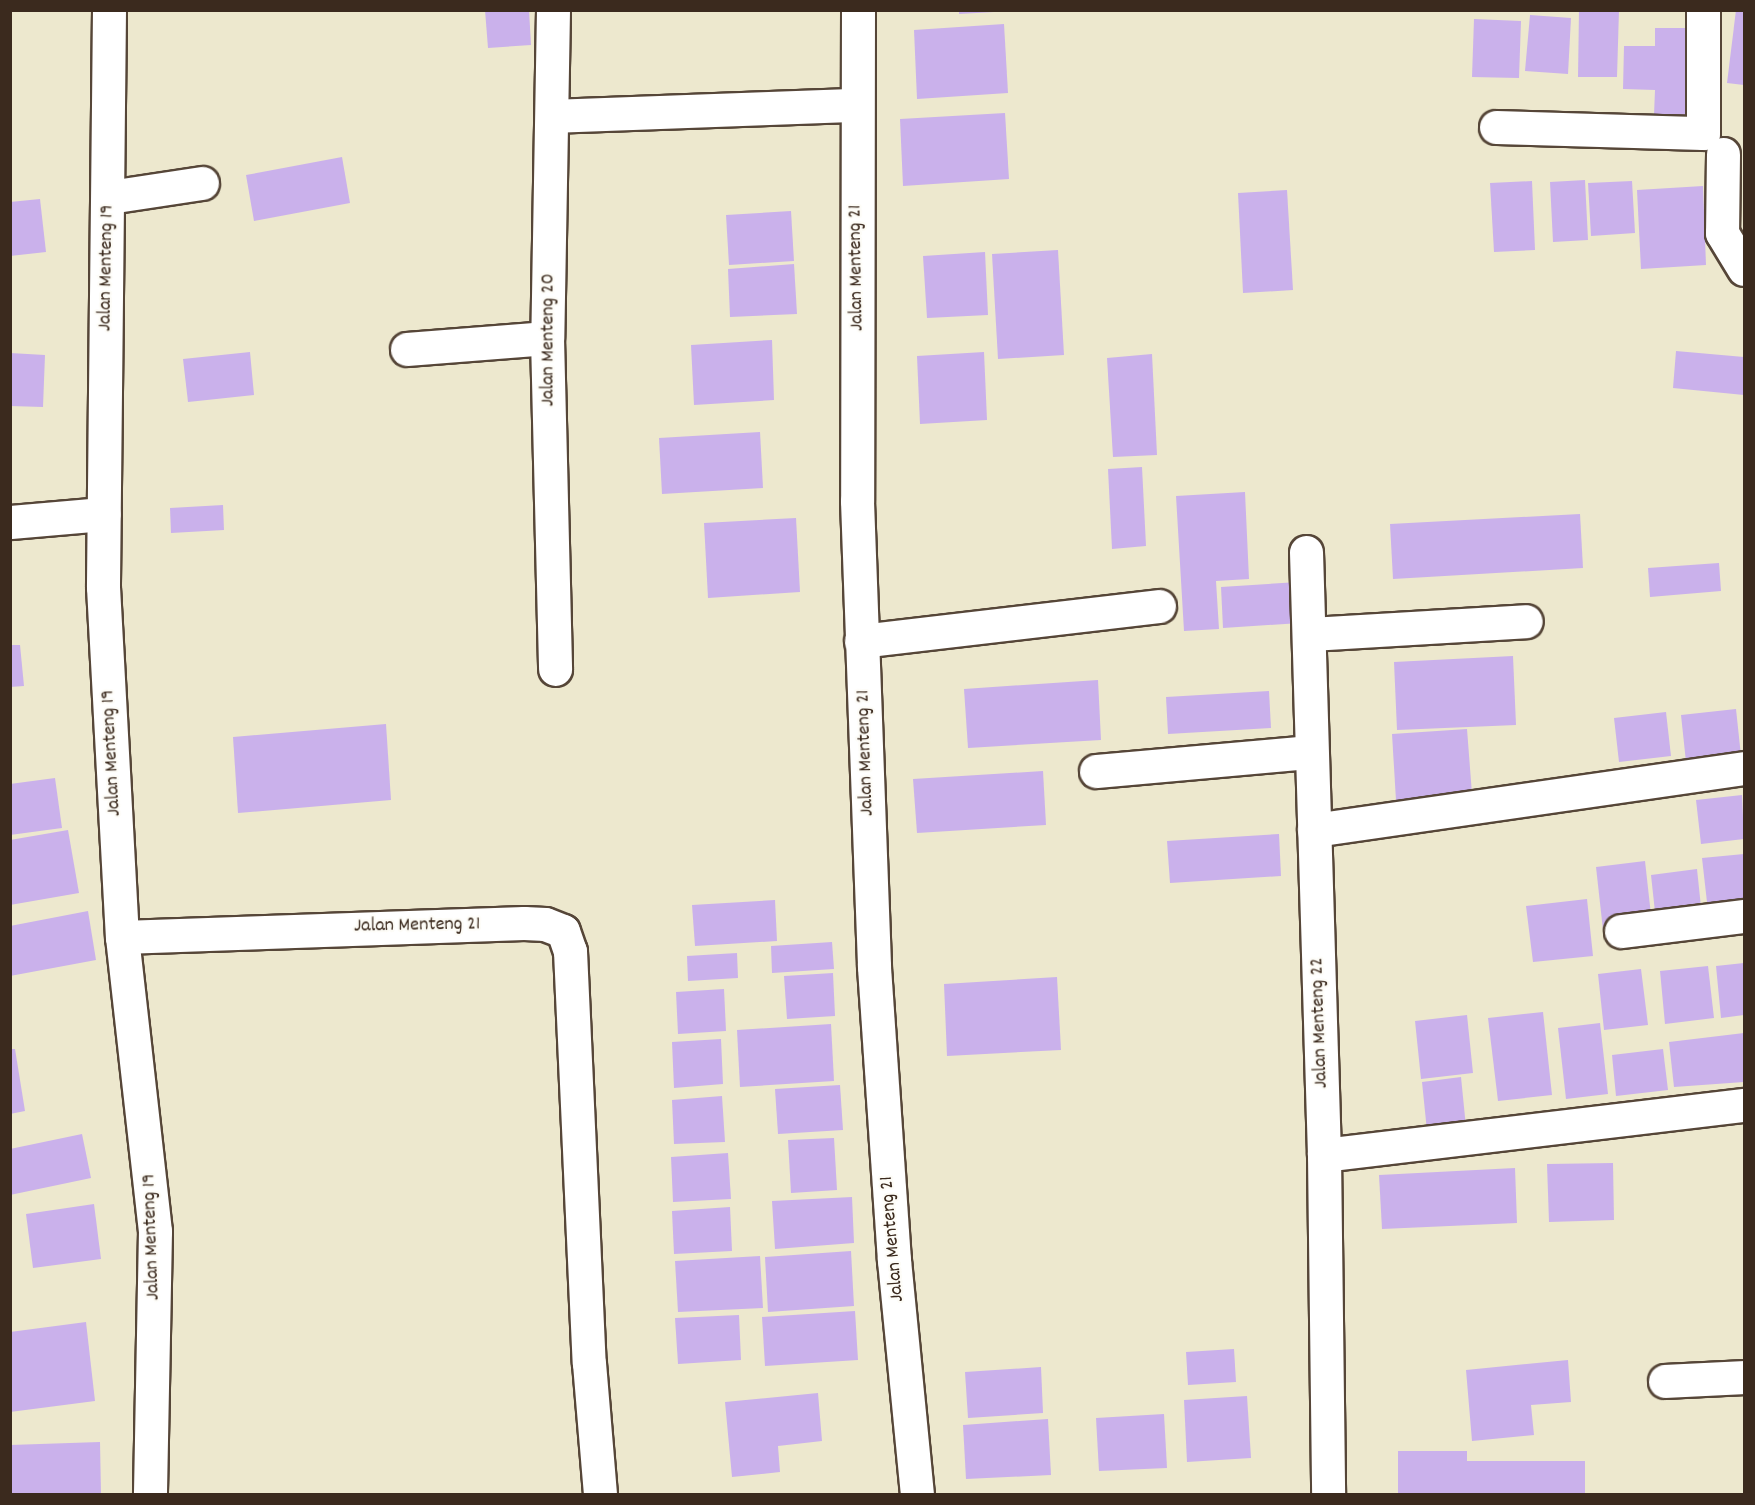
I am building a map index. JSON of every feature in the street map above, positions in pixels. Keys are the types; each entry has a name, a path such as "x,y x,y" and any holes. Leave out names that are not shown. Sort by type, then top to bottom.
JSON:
{"street":[{"name":"Jalan Menteng 19","path":"109,10 104,598 122,937 155,1231 150,1494"},
{"name":"Jalan Menteng 20","path":"553,10 553,116 547,338 555,669"},
{"name":"Jalan Menteng 21","path":"858,10 855,105 861,641 875,990 894,1260 917,1494"},
{"path":"1703,10 1723,148 1722,233 1744,269"},
{"path":"553,116 855,105"},
{"path":"1496,127 1723,148"},
{"path":"109,197 202,183"},
{"path":"407,349 547,338"},
{"path":"10,522 104,514"},
{"name":"Jalan Menteng 22","path":"1306,552 1324,1155 1328,1494"},
{"path":"861,641 1159,606"},
{"path":"1310,634 1526,621"},
{"path":"1096,771 1311,752"},
{"path":"1314,830 1744,768"},
{"path":"1621,931 1744,916"},
{"name":"Jalan Menteng 21","path":"122,937 524,923 545,924 564,931 570,951 589,1363 600,1494"},
{"path":"1324,1155 1744,1105"},
{"path":"1665,1381 1744,1377"}],"building":[{"path":"485,10 529,10 531,45 488,48"},
{"path":"959,10 994,10 994,12 959,14"},
{"path":"1579,10 1619,10 1617,77 1578,77"},
{"path":"1736,10 1744,11 1744,85 1727,83"},
{"path":"1530,15 1571,18 1568,74 1525,71"},
{"path":"1474,19 1521,21 1519,78 1472,77"},
{"path":"1004,24 1008,93 917,99 914,30"},
{"path":"1655,28 1691,28 1690,115 1654,115 1655,90 1623,89 1624,46 1655,46"},
{"path":"1005,113 1009,179 903,186 900,119"},
{"path":"342,157 350,203 254,221 246,175"},
{"path":"1585,180 1588,240 1553,242 1550,182"},
{"path":"1532,181 1535,250 1494,252 1490,183"},
{"path":"1632,181 1635,233 1591,236 1588,183"},
{"path":"1703,186 1706,265 1641,269 1637,190"},
{"path":"1287,190 1293,290 1243,293 1238,193"},
{"path":"40,199 46,252 10,256 10,202"},
{"path":"791,211 794,261 729,265 726,215"},
{"path":"1058,250 1064,355 998,359 992,254"},
{"path":"985,252 988,315 927,318 923,256"},
{"path":"794,264 797,314 730,317 728,269"},
{"path":"772,340 774,400 694,405 691,345"},
{"path":"1676,351 1744,357 1744,395 1673,388"},
{"path":"250,352 254,395 188,402 183,359"},
{"path":"984,352 987,420 920,424 917,356"},
{"path":"10,353 45,355 43,407 10,406"},
{"path":"1152,354 1157,455 1113,457 1107,358"},
{"path":"760,432 763,488 662,494 659,438"},
{"path":"1142,467 1146,546 1112,549 1108,469"},
{"path":"1245,492 1249,579 1216,581 1219,629 1184,631 1176,496"},
{"path":"223,505 224,530 171,533 170,508"},
{"path":"1580,514 1583,568 1393,579 1390,524"},
{"path":"796,518 800,592 708,598 704,523"},
{"path":"1719,563 1721,591 1650,597 1648,568"},
{"path":"1298,582 1300,623 1223,628 1221,587"},
{"path":"10,645 20,645 24,686 10,687"},
{"path":"1513,656 1516,725 1397,730 1394,662"},
{"path":"1098,680 1101,740 968,748 964,689"},
{"path":"1269,691 1271,728 1168,734 1166,697"},
{"path":"1736,709 1741,756 1686,762 1681,715"},
{"path":"1666,712 1671,756 1619,762 1614,718"},
{"path":"386,724 391,800 238,813 233,737"},
{"path":"1467,729 1472,794 1396,800 1392,734"},
{"path":"1043,771 1046,825 917,833 913,779"},
{"path":"55,778 62,828 10,835 10,784"},
{"path":"1742,795 1744,839 1701,844 1696,800"},
{"path":"68,830 79,893 10,905 10,840"},
{"path":"1279,834 1281,876 1170,883 1167,841"},
{"path":"1744,854 1744,907 1708,911 1702,858"},
{"path":"1645,861 1652,924 1603,930 1596,867"},
{"path":"1697,869 1701,907 1655,912 1651,875"},
{"path":"1587,899 1593,956 1533,962 1526,906"},
{"path":"775,900 777,941 695,946 692,905"},
{"path":"88,911 96,960 10,976 10,926"},
{"path":"832,942 834,969 772,973 771,946"},
{"path":"737,953 738,978 688,981 687,956"},
{"path":"1744,963 1744,1015 1721,1018 1716,966"},
{"path":"1708,966 1714,1018 1665,1024 1660,971"},
{"path":"1641,969 1648,1025 1604,1030 1598,974"},
{"path":"833,973 835,1016 787,1019 784,976"},
{"path":"1057,977 1061,1050 947,1056 944,984"},
{"path":"724,989 726,1031 678,1034 676,992"},
{"path":"1543,1012 1552,1095 1498,1101 1488,1018"},
{"path":"1467,1015 1473,1073 1421,1079 1415,1021"},
{"path":"1600,1023 1608,1094 1566,1099 1558,1028"},
{"path":"831,1024 834,1081 740,1087 737,1030"},
{"path":"1744,1033 1744,1082 1674,1087 1669,1042"},
{"path":"721,1039 723,1084 674,1088 672,1042"},
{"path":"10,1049 15,1049 25,1111 10,1114"},
{"path":"1663,1049 1668,1090 1616,1096 1612,1055"},
{"path":"1461,1077 1466,1127 1427,1131 1422,1082"},
{"path":"840,1085 843,1130 778,1134 775,1089"},
{"path":"722,1096 725,1142 674,1144 672,1100"},
{"path":"82,1134 91,1178 10,1195 10,1149"},
{"path":"834,1138 837,1190 791,1193 788,1140"},
{"path":"728,1153 731,1199 673,1202 671,1157"},
{"path":"1613,1163 1614,1220 1549,1222 1547,1164"},
{"path":"1515,1168 1517,1223 1382,1229 1379,1175"},
{"path":"852,1197 854,1243 775,1249 772,1201"},
{"path":"94,1204 101,1259 33,1268 26,1214"},
{"path":"730,1207 732,1251 674,1254 672,1211"},
{"path":"851,1251 854,1306 768,1312 765,1257"},
{"path":"760,1256 763,1308 678,1312 675,1261"},
{"path":"855,1311 858,1360 765,1366 762,1317"},
{"path":"739,1315 741,1360 678,1364 675,1318"},
{"path":"86,1322 95,1401 10,1412 10,1332"},
{"path":"1234,1349 1236,1382 1188,1385 1186,1352"},
{"path":"1568,1360 1571,1402 1531,1405 1534,1435 1472,1441 1466,1370"},
{"path":"1041,1367 1043,1413 968,1418 965,1372"},
{"path":"818,1393 822,1441 778,1446 780,1472 732,1477 725,1402"},
{"path":"1247,1396 1251,1458 1187,1462 1184,1400"},
{"path":"1164,1414 1167,1468 1099,1471 1096,1418"},
{"path":"1048,1419 1051,1475 966,1479 963,1425"},
{"path":"100,1442 101,1494 10,1494 10,1445"},
{"path":"1398,1451 1467,1451 1467,1461 1585,1461 1585,1494 1398,1494"}]}
